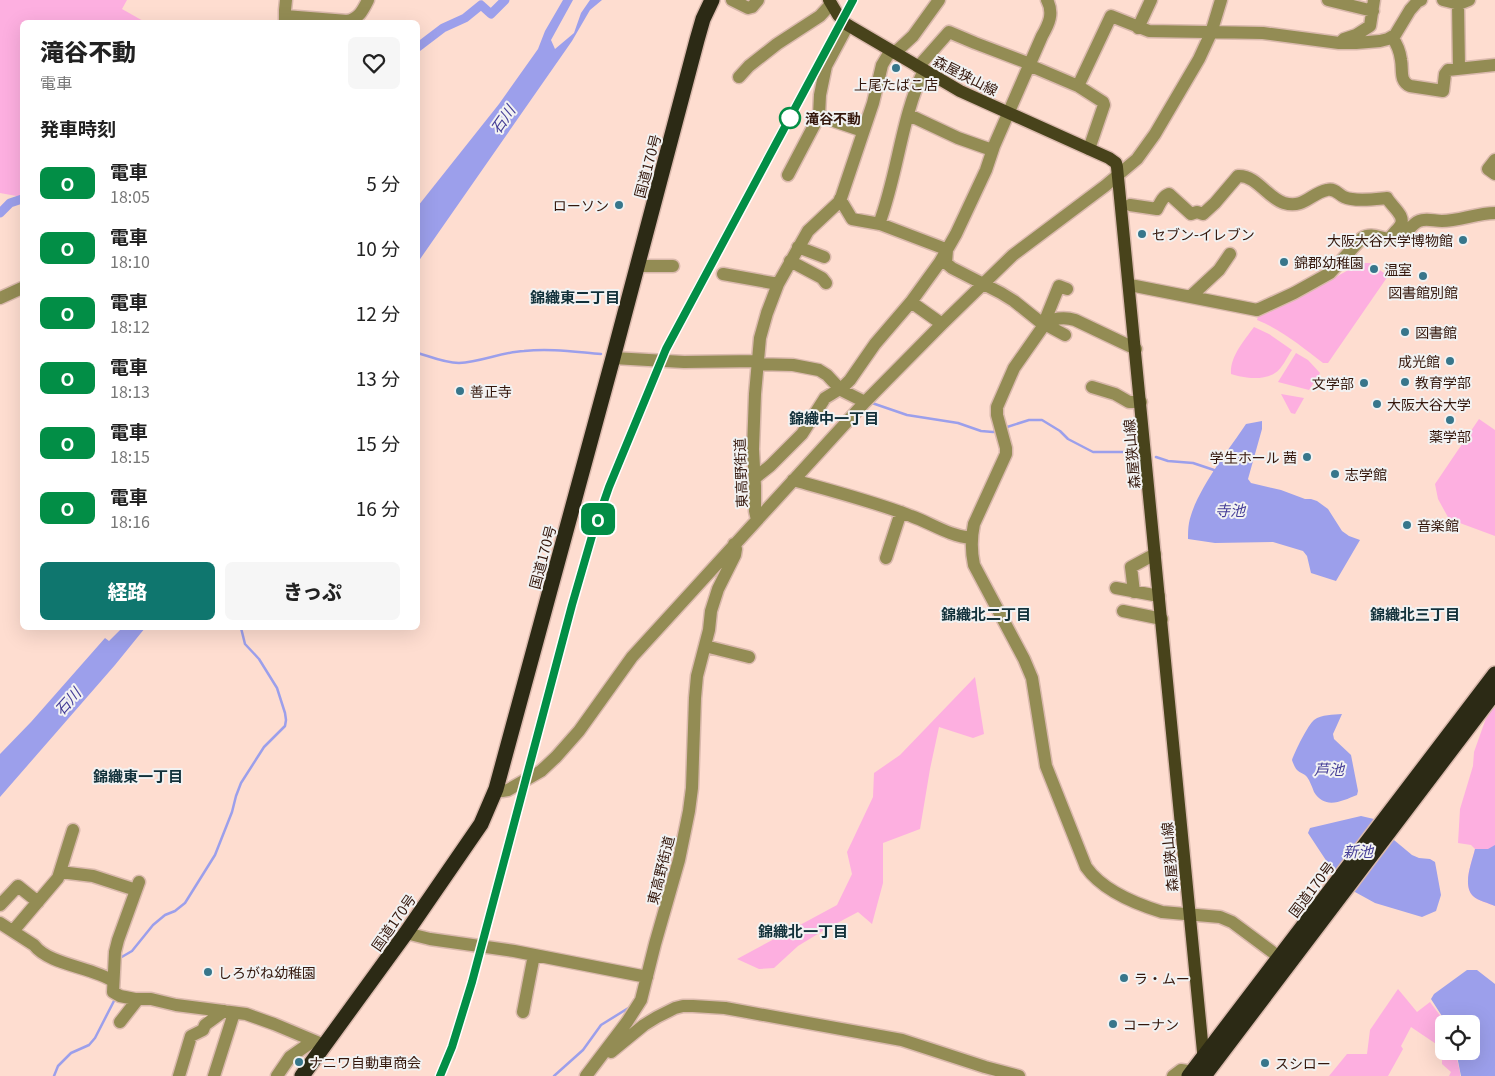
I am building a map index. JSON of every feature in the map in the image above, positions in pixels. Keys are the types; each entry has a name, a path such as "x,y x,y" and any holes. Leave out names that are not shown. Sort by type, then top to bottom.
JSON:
{"highway":[{"name":"国道170号","path":"302,1076 318,1043 406,933 481,824 496,789 697,40 712,0"},
{"name":"国道170号","path":"1199,1075 1387,825 1495,674"},
{"name":"国道170号","path":"1387,825 1495,692"},
{"name":"国道170号","path":"1199,1075 1204,1057 1279,958 1341,886"}],"main road":[{"name":"森屋狭山線","path":"830,2 841,19 848,25 960,91 1116,163 1119,174 1130,285 1204,1057"}],"street":[{"path":"286,0 285,19 316,20"},
{"path":"354,20 361,13 368,0"},
{"path":"732,0 748,8 752,7 758,0"},
{"name":"東高野街道","path":"586,1076 641,1000 679,860 692,788 697,676 705,646 711,611 718,589 735,555 736,549 734,544 757,520 753,449 757,362 760,338 767,312 778,284 808,231 840,199 873,103 882,65 888,55 913,36 938,0"},
{"path":"754,478 770,466 802,434 825,398 850,380 875,344 911,302 940,262 956,234 986,170 1008,112 1048,26 1050,6 1047,0"},
{"path":"1138,28 1151,0"},
{"path":"757,520 865,402 1013,255 1105,186 1137,159 1155,134 1191,74 1211,33 1221,0"},
{"path":"1328,0 1373,6 1370,26 1356,35 1344,39 1342,43"},
{"path":"1405,0 1404,10 1406,16"},
{"path":"1078,86 1110,16 1149,31 1263,33 1342,43 1380,41 1395,36 1406,16 1417,2 1421,0"},
{"path":"1443,0 1464,2 1459,68"},
{"path":"739,77 763,55 820,16 830,2"},
{"path":"788,175 819,116 820,94 826,66 848,25"},
{"path":"879,224 887,202 919,82 921,68 949,32 1026,62 1078,86 1103,102 1104,104 1089,149"},
{"path":"1392,37 1397,43 1403,81 1410,86 1443,91 1445,74 1448,70 1495,66"},
{"path":"909,115 958,138 992,150"},
{"path":"819,116 863,131"},
{"path":"1495,160 1488,169 1495,174"},
{"path":"1130,205 1157,209 1162,199 1169,194 1191,214 1197,212 1203,214 1238,176 1242,176 1257,184 1276,199 1292,204 1306,201 1329,189 1335,190 1348,198 1387,198 1402,218 1402,223 1393,232 1390,239"},
{"path":"840,199 852,219 879,224 947,250"},
{"path":"1130,285 1257,310 1294,293 1330,273 1366,235 1390,239 1402,237 1416,222 1421,220 1443,221 1495,213"},
{"path":"798,247 824,257"},
{"path":"947,250 946,263 952,268 1014,301 1043,323 1065,335"},
{"path":"1191,296 1219,270 1230,254"},
{"path":"790,261 822,278 826,283"},
{"path":"637,266 673,266"},
{"path":"723,274 778,284"},
{"path":"1059,286 1040,331 1014,368 998,407 997,415 1006,454 974,524 971,538 971,553 974,565 1024,659 1032,678 1046,766 1086,867 1099,882 1137,903 1162,912 1220,917 1232,922 1279,958"},
{"path":"0,298 20,289"},
{"path":"911,302 942,324"},
{"path":"1043,323 1056,318 1066,317 1136,349"},
{"path":"613,358 684,362 757,362 812,368 827,375 840,389 865,402"},
{"path":"1092,387 1115,394 1129,402 1141,402"},
{"path":"793,480 846,494 912,516 936,528 971,538"},
{"path":"886,558 901,512"},
{"path":"496,789 508,790 541,771 556,757 579,731 632,657 734,544"},
{"path":"1134,592 1131,567 1155,554"},
{"path":"1116,588 1159,596"},
{"path":"1123,611 1162,619"},
{"path":"705,646 749,658"},
{"path":"13,931 58,878 73,830"},
{"path":"60,872 92,876 138,886 114,952 115,990"},
{"path":"0,905 18,886 38,902"},
{"path":"0,923 56,960 104,975 115,990 138,999 151,999 176,1005 246,1014 318,1043"},
{"path":"406,933 430,939 534,955 647,977"},
{"path":"523,1012 534,955"},
{"path":"120,1022 138,999"},
{"path":"595,1064 605,1058 644,1025 675,1008 688,1006 725,1008 902,1040 1019,1076"},
{"path":"179,1076 191,1036 229,1012"},
{"path":"214,1076 229,1012"},
{"path":"277,1076 290,1057 318,1043"},
{"path":"1173,1076 1181,1070 1199,1075"}],"shaded area":[{"path":"0,0 127,0 122,9 141,20 20,20 20,197 0,193"},
{"path":"1361,263 1370,263 1388,276 1328,363 1323,363 1283,334 1257,320 1259,313 1296,299"},
{"path":"1254,327 1269,334 1292,350 1280,369 1270,376 1253,378 1231,374 1235,355"},
{"path":"1296,353 1308,360 1320,373 1309,390 1278,382"},
{"path":"1281,394 1304,398 1295,414 1291,413"},
{"path":"1479,419 1495,430 1495,536 1449,519 1438,499 1435,484"},
{"path":"975,677 984,734 973,738 939,727 920,829 883,843 883,883 872,924 858,912 798,946 774,968 759,969 737,959 837,905 852,874 847,852 873,797 874,773 900,755"},
{"path":"1495,701 1495,906 1473,896 1470,891 1468,880 1475,849 1471,845 1458,843 1460,809 1473,766 1474,752 1485,721"},
{"path":"1398,989 1417,1012 1430,1002 1440,1015 1435,1015 1435,1043 1411,1027 1401,1046 1403,1049 1388,1076 1329,1076 1347,1054 1367,1054 1370,1030"},
{"path":"1442,1060 1457,1060 1460,1076 1449,1076 1451,1072 1442,1064"}],"water":[{"name":"石川","path":"563,0 573,0 551,40 555,49 574,33 581,13 590,0 602,0 590,10 572,41 420,259 420,203 499,104 538,49 545,31"},
{"name":"寺池","path":"1262,421 1262,429 1248,479 1251,483 1317,501 1328,509 1342,531 1360,540 1336,581 1311,573 1307,556 1303,551 1273,542 1215,543 1188,539 1192,511 1213,472 1246,424"},
{"name":"石川","path":"120,630 143,630 0,797 0,754 31,722 105,638 109,641"},
{"name":"芦池","path":"1342,714 1333,734 1334,739 1351,755 1358,791 1357,795 1345,800 1328,802 1318,798 1307,777 1297,770 1292,760 1308,727 1314,720 1324,716"},
{"name":"新池","path":"1361,816 1374,819 1412,855 1435,862 1441,895 1436,911 1422,917 1375,903 1355,892 1333,871 1308,833 1310,828"},
{"path":"1495,845 1495,906 1475,898 1468,886 1468,880 1475,849 1488,849"},
{"path":"1467,970 1477,970 1495,984 1495,1076 1461,1076 1458,1060 1480,1060 1480,1015 1441,1015 1431,999 1434,994"}],"waterway":[{"path":"420,45 443,28 465,18 481,5 491,14 505,0"},
{"path":"0,213 10,203 20,200"},
{"path":"420,354 454,363 534,350 601,354"},
{"path":"872,403 907,415 958,423 981,431 996,431"},
{"path":"1004,428 1029,420 1042,420 1060,431 1068,439 1093,452 1137,452"},
{"path":"1156,457 1168,461 1193,463 1215,472"},
{"path":"120,958 132,951 153,925 185,903 215,855 241,783 264,747 285,726 285,713 277,688 259,659 245,644 242,630"},
{"path":"54,1076 58,1066 71,1053 89,1045 95,1038 116,997"},
{"path":"554,1076 583,1050 601,1025 630,1007"}],"railway":[{"path":"440,1076 452,1047 472,982 572,605 592,536 609,487 661,360 695,289 805,84 853,0"}],"train":[{"name":"O","path":"440,1076 452,1047 472,982 572,605 592,536 609,487 666,349 853,0"}],"place":[{"name":"上尾たばこ店","path":"896,68"},
{"name":"滝谷不動","path":"790,118"},
{"name":"ローソン","path":"619,205"},
{"name":"セブン-イレブン","path":"1142,234"},
{"name":"大阪大谷大学博物館","path":"1463,240"},
{"name":"錦郡幼稚園","path":"1284,262"},
{"name":"温室","path":"1374,269"},
{"name":"図書館別館","path":"1423,276"},
{"name":"図書館","path":"1405,332"},
{"name":"成光館","path":"1450,361"},
{"name":"教育学部","path":"1405,382"},
{"name":"文学部","path":"1364,383"},
{"name":"善正寺","path":"460,391"},
{"name":"大阪大谷大学","path":"1377,404"},
{"name":"薬学部","path":"1450,420"},
{"name":"学生ホール 茜","path":"1307,457"},
{"name":"志学館","path":"1335,474"},
{"name":"音楽館","path":"1407,525"},
{"name":"しろがね幼稚園","path":"208,972"},
{"name":"ラ・ムー","path":"1124,978"},
{"name":"コーナン","path":"1113,1024"},
{"name":"ナニワ自動車商会","path":"299,1062"},
{"name":"スシロー","path":"1265,1063"}],"district":[{"name":"錦織東二丁目","path":"575,296"},
{"name":"錦織中一丁目","path":"834,417"},
{"name":"錦織北二丁目","path":"986,613"},
{"name":"錦織北三丁目","path":"1415,613"},
{"name":"錦織東一丁目","path":"138,775"},
{"name":"錦織北一丁目","path":"803,930"}]}
